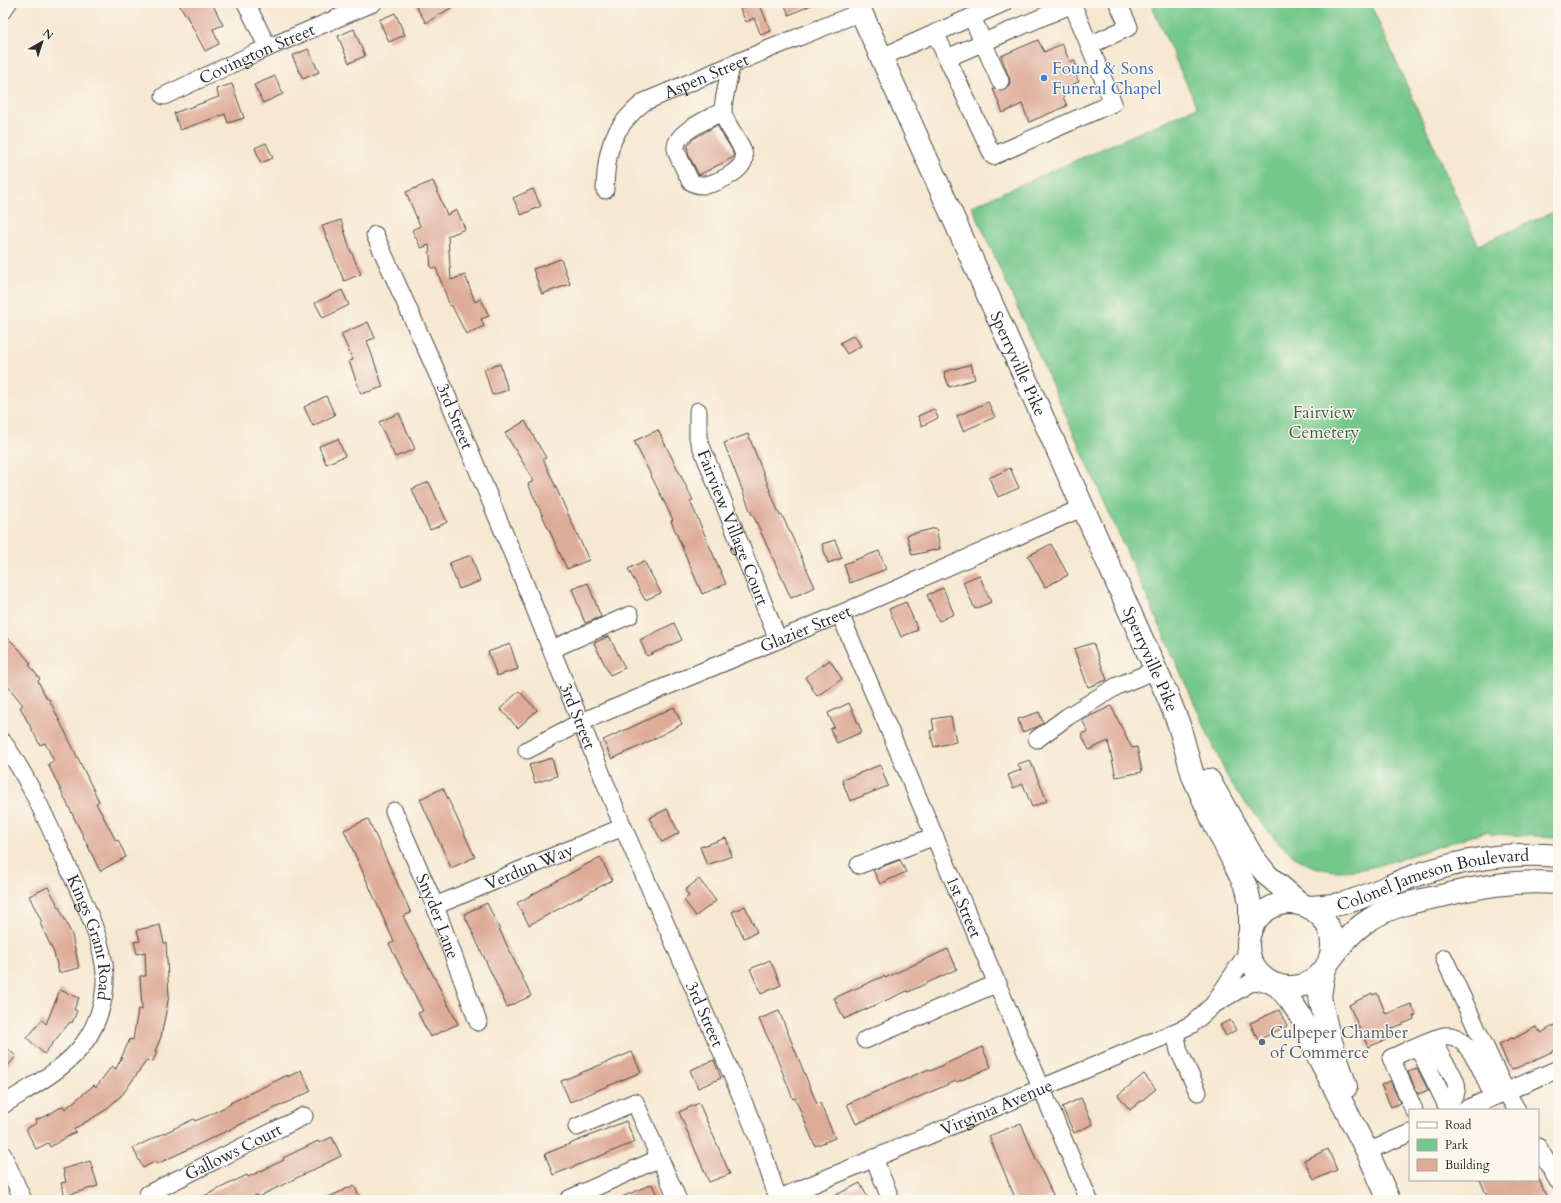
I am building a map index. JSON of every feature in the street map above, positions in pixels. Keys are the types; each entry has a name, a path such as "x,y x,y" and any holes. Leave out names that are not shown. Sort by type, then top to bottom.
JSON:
{"main road":[{"name":"Sperryville Pike","path":"859,7 1084,507 1179,725 1194,776 1214,823 1247,889 1250,903 1249,942"},
{"name":"Sperryville Pike","path":"1179,725 1252,856 1267,875 1305,905"},
{"name":"Colonel Jameson Boulevard","path":"1305,905 1339,904 1354,900 1411,877 1455,864 1506,856 1558,856"},
{"name":"Colonel Jameson Boulevard","path":"1327,965 1350,935 1364,923 1379,914 1401,906 1463,890 1496,885 1532,882 1558,883"},
{"path":"1367,1152 1328,1032 1320,996 1333,947 1332,935 1327,923 1319,914 1305,905 1288,902 1276,905 1264,911 1255,920 1249,942 1251,962 1257,972 1273,983 1290,1000 1300,1015 1319,1058 1367,1152 1389,1200"},
{"path":"1273,983 1289,988 1302,986 1314,980 1327,965"}],"street":[{"path":"3,10 8,3"},
{"path":"246,3 268,48"},
{"name":"Covington Street","path":"164,96 268,48 372,3"},
{"path":"882,57 1003,3"},
{"path":"935,33 993,156 1113,103 1073,3 947,58"},
{"path":"1090,46 1129,27 1118,3"},
{"name":"Aspen Street","path":"605,190 608,156 612,140 620,125 631,112 644,102 731,65 859,7"},
{"path":"972,17 1000,81"},
{"path":"723,111 683,133 677,143 676,149 690,180 694,184 706,185 735,172 744,160 744,152 723,111 731,65"},
{"name":"3rd Street","path":"375,235 442,384 552,649 623,828 739,1090 758,1138 776,1199"},
{"name":"Fairview Village Court","path":"698,411 698,438 778,640"},
{"name":"Glazier Street","path":"527,750 581,722 840,614 1084,507"},
{"name":"1st Street","path":"840,614 1089,1200"},
{"path":"552,649 630,615"},
{"path":"1036,740 1067,717 1117,686 1156,670"},
{"name":"Kings Grant Road","path":"3,742 46,819 76,884 98,937 105,974 101,1008 94,1026 85,1042 61,1067 3,1105"},
{"name":"Snyder Lane","path":"394,811 435,906 478,1022"},
{"name":"Verdun Way","path":"435,906 623,828"},
{"path":"859,865 935,836"},
{"name":"Virginia Avenue","path":"1213,1005 1249,942"},
{"path":"1444,958 1500,1094"},
{"path":"865,1040 998,983"},
{"name":"Virginia Avenue","path":"776,1199 1175,1032 1191,1024 1213,1005 1250,983 1273,983"},
{"path":"1175,1032 1179,1051 1198,1092"},
{"path":"1414,1109 1391,1058 1439,1038 1452,1036 1458,1038 1465,1044 1500,1094 1516,1109"},
{"path":"1439,1038 1437,1043 1438,1050 1455,1082 1456,1088 1448,1107"},
{"path":"1418,1047 1448,1107"},
{"path":"1466,1109 1558,1069"},
{"path":"577,1127 635,1102 678,1200"},
{"name":"Gallows Court","path":"151,1200 148,1194 304,1116"},
{"path":"1367,1152 1409,1133"},
{"path":"1539,1149 1558,1182"},
{"path":"3,1155 23,1200"},
{"path":"569,1199 660,1158"},
{"path":"874,1158 891,1200"}],"green space":[{"name":"Fairview Cemetery","path":"1150,3 1370,3 1478,245 1558,210 1558,837 1489,834 1488,831 1371,867 1338,871 1323,869 1307,864 1284,847 1258,820 1229,781 972,206 1197,107"}],"building":[{"path":"178,3 212,3 223,25 213,29 219,44 205,51"},
{"path":"414,3 459,3 426,23"},
{"path":"755,3 759,3 771,31 761,35 754,18 746,22 740,9"},
{"path":"784,3 816,3 789,15"},
{"path":"395,13 405,35 389,42 379,20"},
{"path":"354,29 365,56 349,63 338,36"},
{"name":"Found & Sons Funeral Chapel","path":"1038,40 1044,52 1062,44 1070,62 1074,60 1079,71 1075,73 1079,82 1060,89 1067,106 1029,122 1022,104 1003,113 993,89 1004,90 1008,87 1010,82 1001,56"},
{"path":"308,49 319,72 303,79 292,56"},
{"path":"275,76 283,94 263,103 254,85"},
{"path":"232,84 244,118 228,123 225,114 180,130 174,113 219,97 216,89"},
{"path":"717,125 732,150 734,157 699,175 689,156 687,146 693,139"},
{"path":"266,143 273,158 261,163 255,148"},
{"path":"433,181 447,215 457,210 465,229 448,236 451,280 465,275 475,302 481,299 489,316 481,319 484,326 466,334 452,306 450,306 436,268 431,268 429,245 421,248 412,230 420,226 406,192"},
{"path":"533,189 541,206 521,215 513,198"},
{"path":"341,220 350,249 361,274 344,281 322,226"},
{"path":"561,259 570,284 542,294 533,269"},
{"path":"342,290 349,305 323,318 315,303"},
{"path":"368,322 375,338 367,341 383,387 361,394 349,361 353,360 341,334"},
{"path":"854,335 861,346 847,354 840,343"},
{"path":"500,364 508,390 492,395 484,369"},
{"path":"971,364 975,379 949,387 944,372"},
{"path":"326,396 335,415 313,426 304,407"},
{"path":"988,402 995,417 963,431 957,416"},
{"path":"934,409 938,418 922,426 918,416"},
{"path":"399,413 415,449 395,457 379,422"},
{"path":"525,421 546,458 543,459 589,560 567,569 528,484 534,481 505,433"},
{"path":"658,430 693,500 690,501 726,584 702,594 671,521 673,520 634,441"},
{"path":"748,434 780,516 782,515 815,587 791,598 752,515 724,443"},
{"path":"338,439 345,456 326,464 319,446"},
{"path":"1010,468 1019,488 998,497 989,478"},
{"path":"429,482 447,522 430,530 412,489"},
{"path":"936,528 940,549 912,555 907,535"},
{"path":"835,540 842,558 828,563 822,544"},
{"path":"1051,544 1068,575 1045,587 1028,556"},
{"path":"879,551 886,569 850,583 844,564"},
{"path":"471,555 480,581 459,589 449,563"},
{"path":"644,561 661,593 645,600 628,569"},
{"path":"979,575 991,602 975,609 963,582"},
{"path":"588,583 601,617 585,623 572,589"},
{"path":"943,588 954,614 939,621 927,595"},
{"path":"906,602 918,630 901,637 889,609"},
{"path":"674,623 682,640 647,656 640,640"},
{"path":"3,633 20,650 40,679 38,681 47,699 49,699 99,801 96,803 116,841 118,840 126,857 100,871 48,764 54,761 45,743 40,745 20,707 23,705 3,680"},
{"path":"609,636 625,668 610,675 594,643"},
{"path":"1093,643 1107,680 1088,687 1074,649"},
{"path":"510,644 518,669 497,676 488,652"},
{"path":"830,660 842,679 817,696 805,677"},
{"path":"519,691 537,710 518,728 500,709"},
{"path":"849,703 862,732 837,743 830,729 834,727 828,713"},
{"path":"1111,706 1132,748 1137,747 1142,772 1116,777 1108,741 1089,750 1081,734 1088,731 1082,720"},
{"path":"674,707 682,724 612,759 603,740"},
{"path":"1039,712 1043,723 1037,727 1022,732 1018,719"},
{"path":"951,716 956,742 934,747 930,731 934,730 932,719"},
{"path":"552,758 557,776 535,783 529,765"},
{"path":"1030,760 1047,801 1032,807 1023,784 1013,788 1008,775 1021,770 1018,764"},
{"path":"880,765 888,786 850,801 842,780"},
{"path":"443,788 475,857 451,868 420,799"},
{"path":"667,809 679,833 662,842 649,818"},
{"path":"368,819 411,913 403,916 458,1024 430,1037 418,1013 423,1011 389,944 394,942 344,830"},
{"path":"726,838 732,856 707,865 700,847"},
{"path":"600,857 612,880 529,925 517,903"},
{"path":"900,860 906,872 880,884 873,870"},
{"path":"699,879 716,901 696,916 684,900 689,896 685,890"},
{"path":"48,887 72,935 79,968 59,973 54,953 40,923 42,922 29,896"},
{"path":"487,903 531,996 507,1007 464,914"},
{"path":"745,906 757,932 744,938 732,912"},
{"path":"160,925 164,943 166,943 169,996 161,1037 152,1063 147,1060 122,1095 104,1111 74,1129 76,1132 50,1147 48,1143 36,1149 26,1129 37,1123 35,1120 46,1116 63,1106 65,1109 94,1085 96,1087 112,1066 116,1069 130,1039 133,1040 138,1009 142,1010 140,976 146,976 145,952 137,954 134,942 140,941 137,930"},
{"path":"948,949 957,969 908,992 907,991 844,1019 834,998 884,976 885,978"},
{"path":"770,960 781,985 761,994 750,969"},
{"path":"60,990 79,998 74,1009 77,1011 72,1023 70,1022 44,1054 27,1038 42,1020 46,1024"},
{"path":"1372,993 1373,995 1377,993 1386,1014 1411,1004 1416,1015 1413,1016 1414,1019 1391,1029 1393,1035 1390,1037 1391,1038 1368,1047 1349,1005"},
{"path":"1279,1010 1287,1026 1258,1040 1250,1023"},
{"path":"779,1011 817,1104 820,1103 835,1138 815,1146 759,1019"},
{"path":"1230,1020 1236,1030 1226,1036 1220,1025"},
{"path":"1558,1023 1558,1049 1512,1070 1509,1067 1499,1044 1512,1038 1513,1039 1536,1027 1541,1033"},
{"path":"3,1045 16,1056 3,1072"},
{"path":"982,1047 991,1067 856,1124 847,1104 929,1069 930,1071"},
{"path":"632,1052 641,1072 570,1102 561,1081"},
{"path":"714,1060 721,1078 698,1088 690,1070"},
{"path":"1417,1068 1428,1090 1418,1094 1408,1072"},
{"path":"301,1070 311,1091 157,1164 156,1161 143,1168 133,1148 194,1119 195,1121 207,1116 231,1104 230,1103"},
{"path":"1144,1074 1156,1089 1130,1110 1118,1095"},
{"path":"1390,1081 1400,1103 1391,1107 1381,1085"},
{"path":"1081,1098 1093,1124 1074,1133 1062,1107"},
{"path":"699,1103 730,1174 709,1182 679,1112"},
{"path":"626,1121 635,1142 553,1175 545,1154"},
{"path":"1021,1123 1053,1195 1043,1200 1016,1200 989,1136"},
{"path":"332,1137 341,1156 258,1197 257,1195 246,1200 196,1200 247,1175 248,1177 284,1160 283,1158 318,1141 319,1143"},
{"path":"1328,1149 1337,1170 1314,1180 1304,1160"},
{"path":"90,1161 98,1186 65,1196 61,1183 66,1182 63,1169"},
{"path":"1539,1180 1548,1200 1489,1200 1480,1181"},
{"path":"860,1183 869,1200 826,1200"},
{"path":"652,1184 659,1200 615,1200"},
{"path":"354,1185 361,1200 323,1200 346,1189"}],"place":[{"name":"Found & Sons Funeral Chapel","path":"1044,78"},
{"name":"Culpeper Chamber of Commerce","path":"1262,1042"}]}
